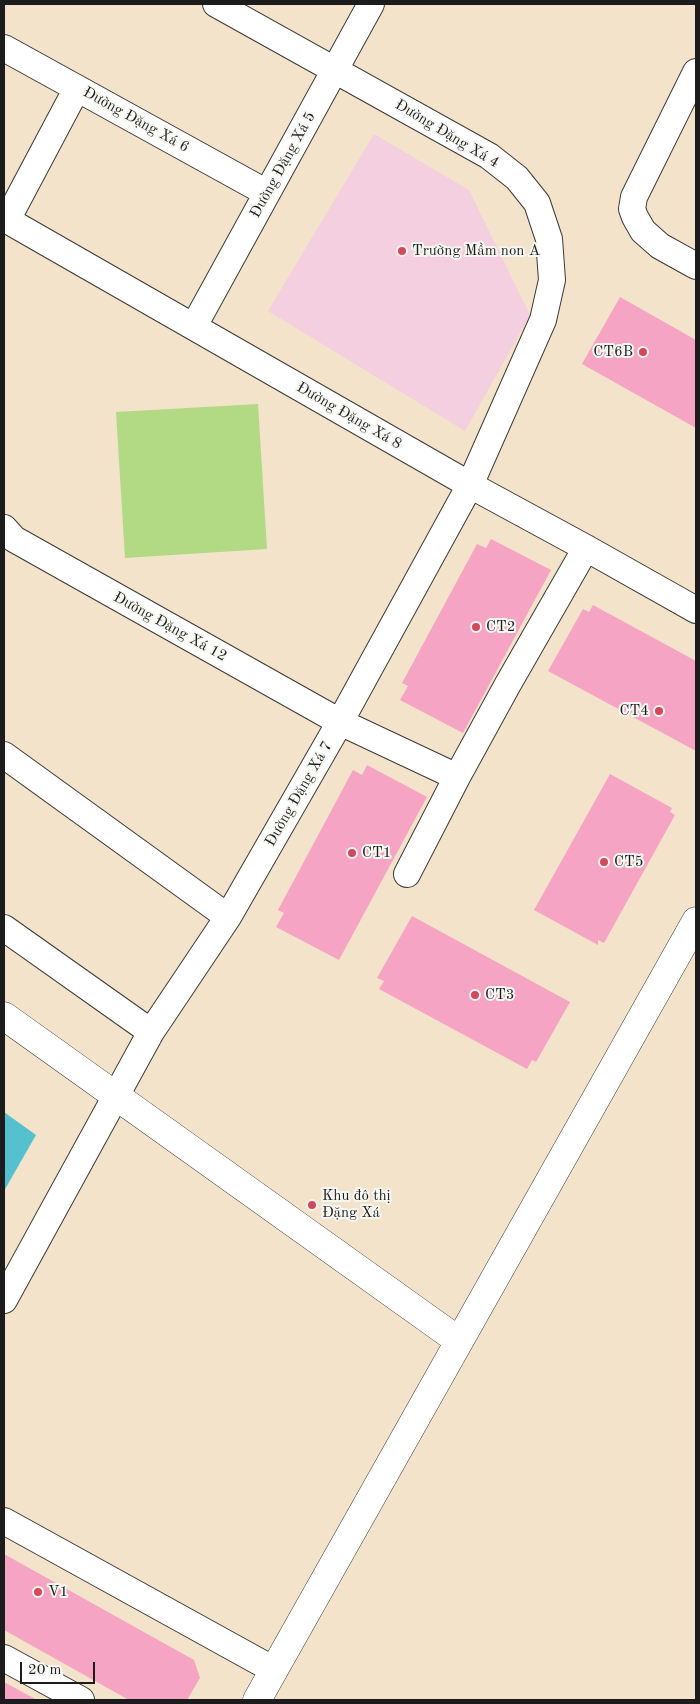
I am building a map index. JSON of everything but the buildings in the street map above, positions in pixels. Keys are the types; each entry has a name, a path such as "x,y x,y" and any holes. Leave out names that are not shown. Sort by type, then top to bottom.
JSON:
{"street":[{"name":"Đường Đặng Xá 4","path":"216,4 489,156 517,178 537,204 549,239 552,280 543,320 470,485"},
{"name":"Đường Đặng Xá 5","path":"194,326 371,4"},
{"name":"Đường Đặng Xá 6","path":"4,48 267,194"},
{"path":"696,72 634,197 632,208 634,217 643,231 660,246 696,266"},
{"path":"5,221 77,88"},
{"name":"Đường Đặng Xá 8","path":"5,221 194,326 470,485 696,610"},
{"name":"Đường Đặng Xá 7","path":"4,1299 151,1032 228,917 340,722 470,485"},
{"name":"Đường Đặng Xá 12","path":"4,528 14,539 340,722 457,777"},
{"path":"407,874 508,684 586,548"},
{"path":"4,755 228,917"},
{"path":"256,1700 696,921"},
{"path":"4,928 151,1032"},
{"path":"4,1016 459,1341"},
{"path":"4,1521 274,1670"},
{"path":"4,1658 81,1700"}],"shaded area":[{"name":"Trường Mầm non A","path":"374,134 469,190 530,315 465,431 268,311"}],"green space":[{"path":"258,404 267,549 125,558 116,412"}],"water":[{"path":"4,1112 36,1135 4,1191"}],"place":[{"name":"Trường Mầm non A","path":"402,251"},
{"name":"CT6B","path":"643,352"},
{"name":"CT2","path":"476,627"},
{"name":"CT4","path":"659,711"},
{"name":"CT1","path":"352,853"},
{"name":"CT5","path":"604,862"},
{"name":"CT3","path":"475,995"},
{"name":"Khu đô thị Đặng Xá","path":"312,1205"},
{"name":"V1","path":"38,1592"}]}
